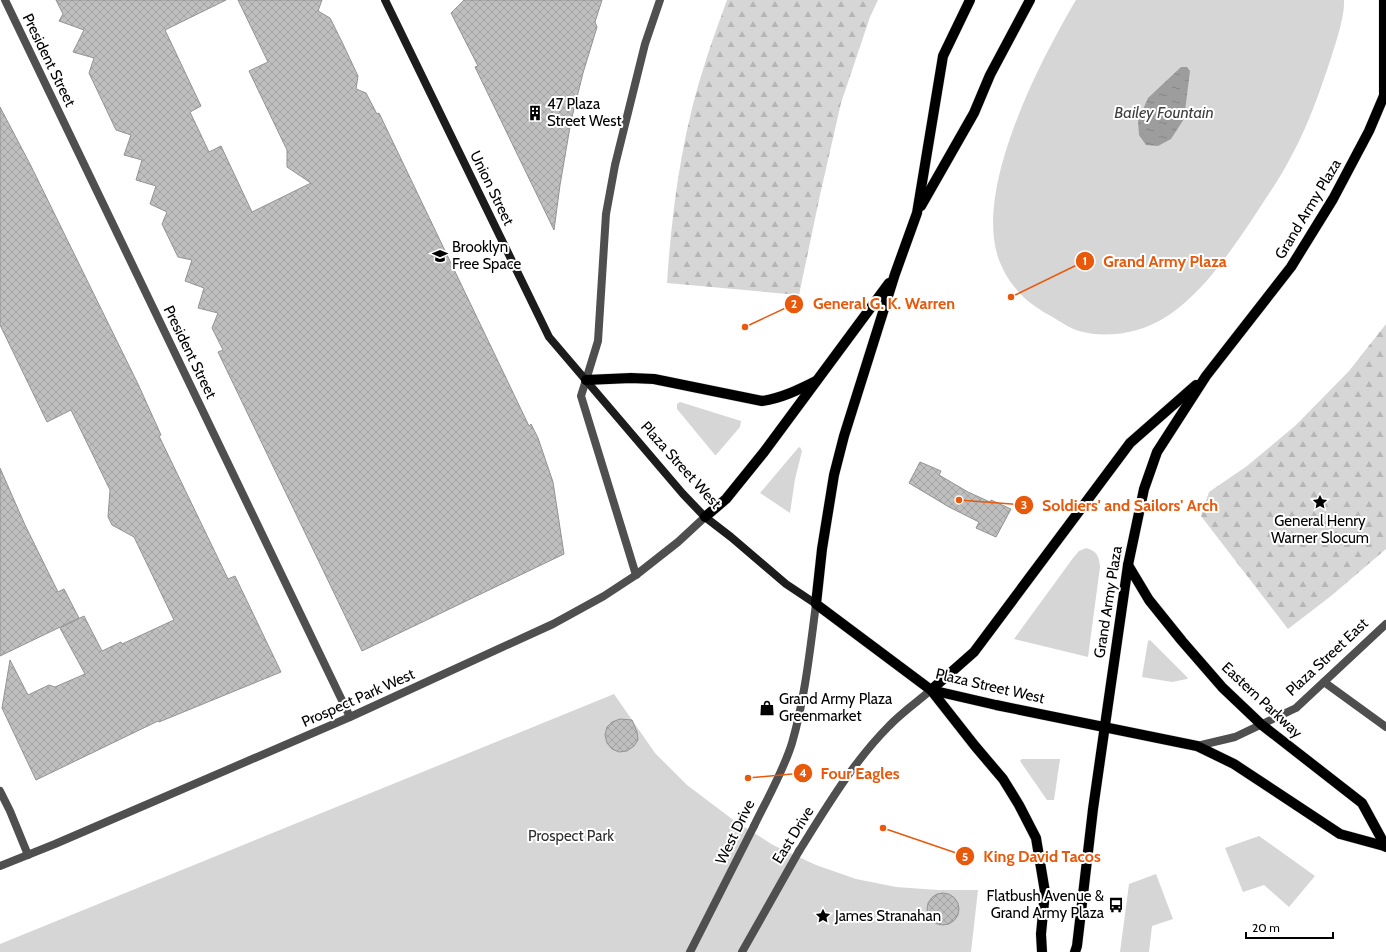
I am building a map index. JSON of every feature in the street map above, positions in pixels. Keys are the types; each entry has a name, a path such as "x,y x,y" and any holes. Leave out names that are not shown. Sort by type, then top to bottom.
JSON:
{"main road":[{"name":"Union Street","path":"385,0 549,337 586,380"},
{"path":"917,213 943,56 970,0"},
{"path":"816,604 822,549 834,475 844,436 895,274 917,213 974,113 990,75 1030,0"},
{"path":"1384,0 1385,94"},
{"name":"Grand Army Plaza","path":"1075,952 1077,946 1104,727 1128,565 1144,489 1157,452 1206,376 1291,267 1333,199 1369,131 1385,94"},
{"path":"705,517 726,499 769,446 895,274"},
{"path":"1042,952 1041,934 1045,892 1036,838 1025,814 1003,779 931,690 974,652 1130,443 1206,376"},
{"path":"586,380 631,378 654,379 762,401 779,398 818,380"},
{"name":"Plaza Street West","path":"586,380 683,494 705,517 786,584 816,604 931,690 1104,727"},
{"name":"Eastern Parkway","path":"1128,565 1149,600 1222,687 1262,725 1362,803 1385,847"},
{"name":"Plaza Street East","path":"1104,727 1197,746"},
{"name":"Eastern Parkway","path":"1197,746 1234,764 1340,834 1385,847"}],"street":[{"name":"President Street","path":"5,0 350,717"},
{"path":"636,575 581,396 598,342 606,214 615,165 645,44 660,0"},
{"name":"Prospect Park West","path":"0,866 350,717 553,624 604,596 636,575 678,542 705,517"},
{"name":"West Drive","path":"690,952 780,774 792,743 804,694 816,604"},
{"name":"Plaza Street East","path":"1197,746 1235,737 1296,708 1386,624"},
{"path":"1324,682 1386,728"},
{"name":"East Drive","path":"742,952 799,851 830,802 861,758 889,725 931,690"},
{"path":"0,791 28,855"}],"green space":[{"path":"727,0 878,0 870,17 841,103 799,295 667,283 675,198 684,142 698,87"},
{"path":"1076,0 1344,0 1342,21 1338,37 1323,83 1299,142 1275,185 1233,247 1194,294 1179,308 1163,319 1146,327 1130,332 1113,334 1087,333 1067,326 1042,311 1028,301 1016,289 1006,275 1002,267 994,238 994,205 1001,168 1013,130 1044,58"},
{"path":"1386,324 1386,549 1331,596 1288,629 1201,516 1209,492 1247,466 1295,426 1349,371"},
{"path":"680,402 741,421 740,427 715,455 677,409 677,404"},
{"path":"800,447 802,451 795,479 790,513 760,493"},
{"path":"1086,548 1097,554 1100,567 1088,657 1014,639 1073,558 1079,551"},
{"path":"1150,640 1188,678 1187,679 1172,682 1142,677 1148,641"},
{"name":"Prospect Park","path":"614,694 655,753 687,785 732,819 773,845 816,865 856,879 896,887 938,890 978,890 971,952 0,952 0,944"},
{"path":"1022,759 1060,759 1054,800 1047,800 1020,761"},
{"path":"1259,836 1315,876 1289,907 1264,885 1243,892 1225,848"},
{"path":"1156,874 1173,919 1152,926 1149,952 1120,952 1129,884"}],"water":[{"name":"Bailey Fountain","path":"1181,67 1187,67 1190,71 1184,119 1171,139 1158,146 1146,145 1139,135 1138,121 1148,98"}],"building":[{"path":"56,0 226,0 165,30 201,106 190,112 209,152 221,146 252,212 311,183 287,167 287,150 249,71 268,62 238,0 322,0 318,11 330,18 342,42 358,76 356,89 366,93 377,114 379,113 529,426 531,424 538,438 553,482 564,554 362,651 218,352 223,350 212,328 218,313 198,308 204,288 185,281 192,260 178,257 162,224 167,212 150,204 156,186 136,180 142,160 124,155 131,135 116,130 89,73 94,58 73,52 84,30 59,21 63,14"},
{"name":"47 Plaza Street West","path":"464,0 602,0 595,22 597,27 583,73 571,121 554,230 475,67 478,66 451,13"},
{"path":"0,107 31,166 138,384 161,435 159,436 228,579 235,576 281,672 159,722 158,721 36,780 2,708 10,660 28,695 49,685 55,687 85,674 60,628 84,616 102,651 121,642 122,644 174,620 134,537 112,525 108,517 110,490 71,410 47,422 0,325"},
{"path":"920,462 941,471 939,475 968,492 990,502 991,500 1011,509 996,537 976,528 979,522 949,507 909,483"},
{"path":"0,468 25,525 58,592 64,589 79,618 0,656"},
{"path":"620,719 632,720 637,732 638,740 634,746 627,751 619,752 612,749 607,743 605,735 607,727 612,722"},
{"path":"946,893 952,895 957,900 959,909 957,918 952,923 940,925 934,923 929,918 927,906 929,900 934,895"}],"place":[{"name":"47 Plaza Street West","path":"535,113"},
{"name":"Brooklyn Free Space","path":"440,256"},
{"name":"Grand Army Plaza","path":"1011,297"},
{"name":"General G. K. Warren","path":"745,327"},
{"name":"Soldiers' and Sailors' Arch","path":"959,500"},
{"name":"General Henry Warner Slocum","path":"1320,502"},
{"name":"Grand Army Plaza Greenmarket","path":"767,708"},
{"name":"Four Eagles","path":"748,778"},
{"name":"King David Tacos","path":"883,828"},
{"name":"Flatbush Avenue & Grand Army Plaza","path":"1116,905"},
{"name":"James Stranahan","path":"823,916"}]}
